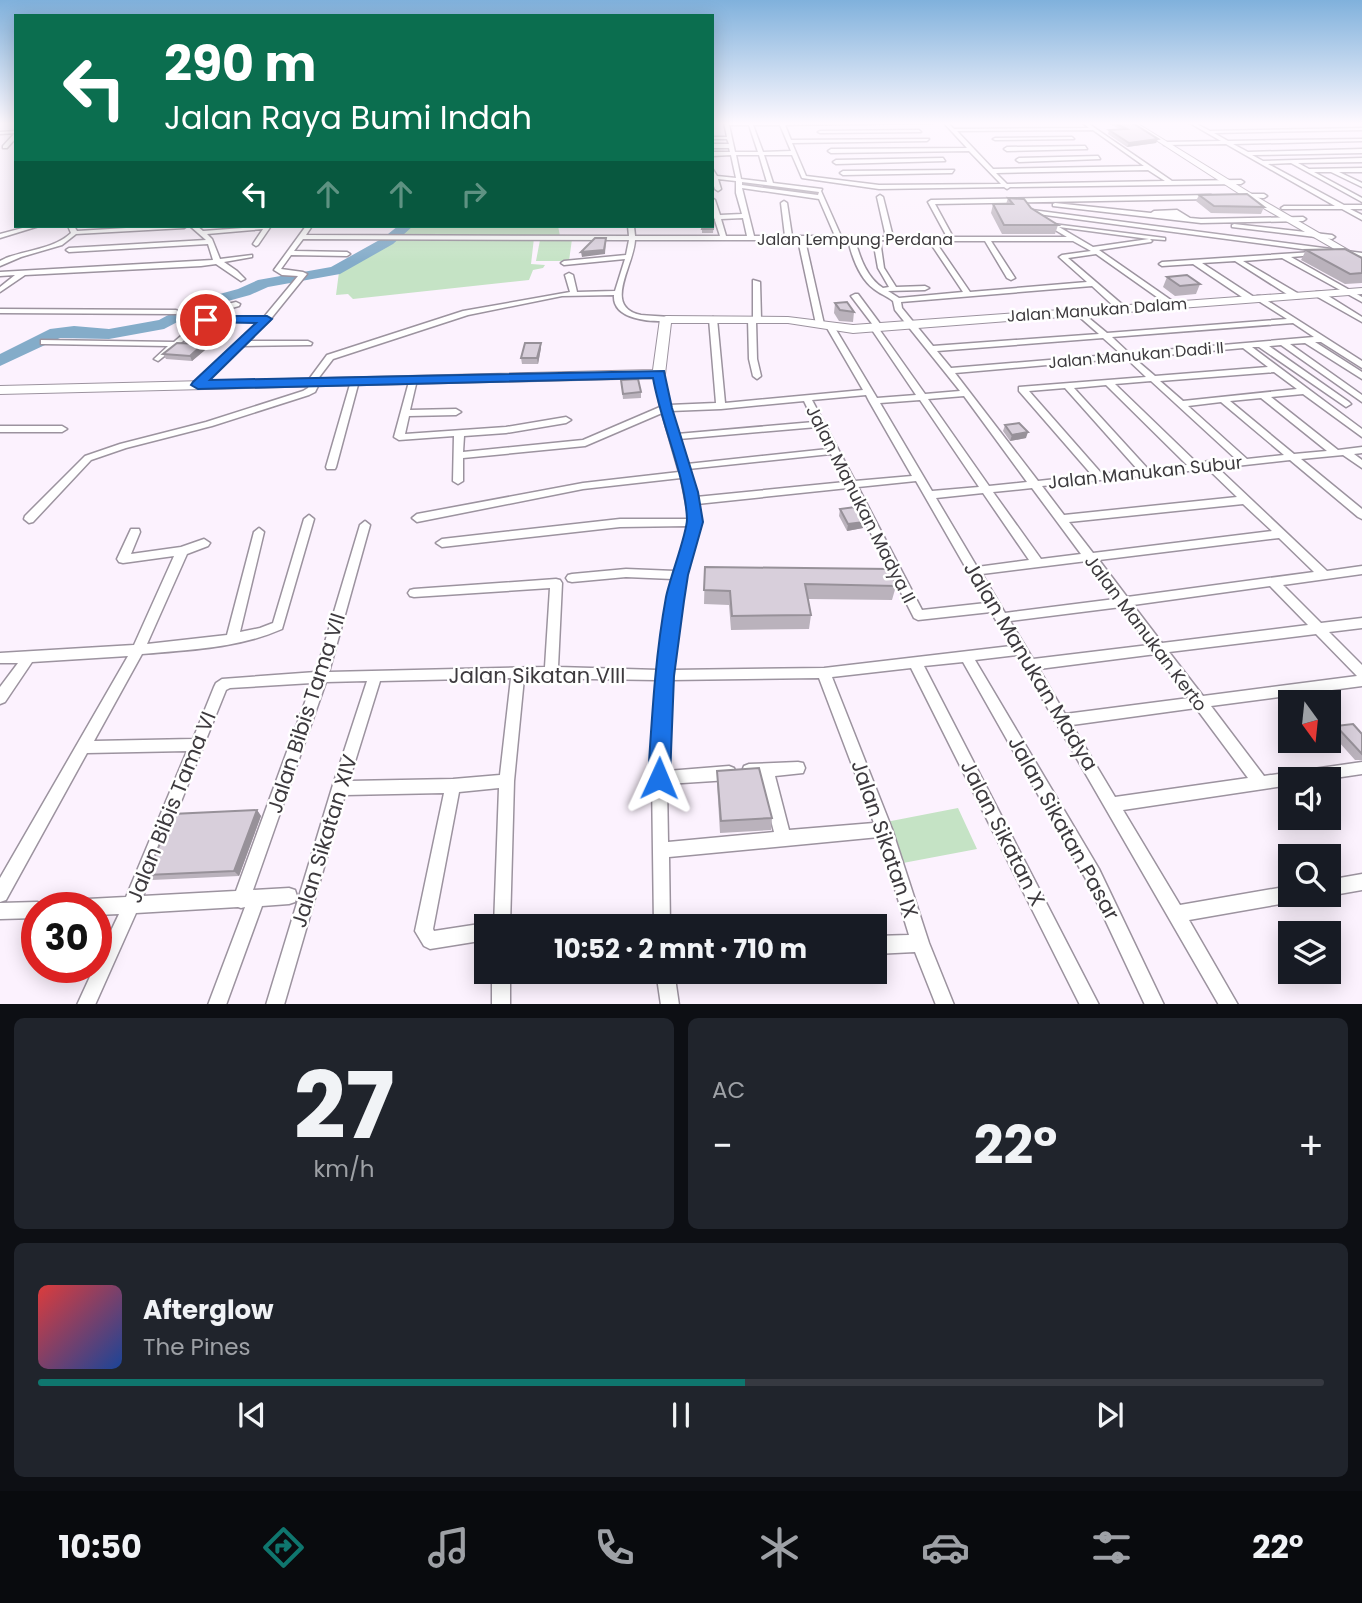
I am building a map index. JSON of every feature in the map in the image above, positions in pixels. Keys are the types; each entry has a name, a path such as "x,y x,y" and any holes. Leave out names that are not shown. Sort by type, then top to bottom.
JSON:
{"street":[{"path":"735,169 751,239"},
{"path":"766,169 771,184"},
{"path":"801,169 804,177 827,182 896,186 1241,182"},
{"path":"840,169 848,184"},
{"path":"991,171 1118,169"},
{"path":"1151,169 1171,183"},
{"path":"1206,169 1345,253"},
{"path":"1220,169 1360,257"},
{"path":"1274,169 1362,218"},
{"path":"1069,170 1086,184"},
{"path":"1307,170 1362,170"},
{"path":"1307,170 1362,200"},
{"path":"1332,170 1362,185"},
{"path":"842,173 952,171 964,185"},
{"path":"991,171 1020,201 1049,225 1095,250 1174,304"},
{"path":"886,172 896,186"},
{"path":"714,174 738,183 820,193"},
{"path":"714,174 718,188"},
{"path":"820,193 827,182"},
{"path":"738,183 771,184 820,193"},
{"path":"820,193 839,239"},
{"path":"1233,197 1264,196"},
{"path":"880,197 890,239"},
{"path":"951,239 931,202 1221,197"},
{"path":"1020,201 1332,237"},
{"path":"784,203 789,239"},
{"path":"714,205 723,239"},
{"path":"1284,208 1362,207"},
{"path":"1032,212 1360,257"},
{"path":"719,217 746,216"},
{"path":"1201,222 1303,219"},
{"path":"1201,222 1203,234"},
{"path":"1049,225 1163,239"},
{"path":"0,236 29,228"},
{"path":"0,264 14,255 67,241 74,233 72,228"},
{"path":"78,233 154,228"},
{"path":"196,228 202,233 202,264"},
{"path":"202,233 249,228"},
{"path":"256,244 267,228"},
{"path":"198,385 267,319 302,275 277,271 307,228"},
{"path":"525,237 526,228"},
{"path":"632,228 634,237 630,257 617,293 619,306 639,318 666,319 659,374 665,408 684,470 695,522 679,575 664,676 659,778 662,914"},
{"path":"1121,308 1062,257 1203,234"},
{"name":"Jalan Lempung Perdana","path":"300,237 1075,239"},
{"name":"Jalan Manukan Madya","path":"801,239 826,326 1114,804 1229,1004"},
{"path":"851,239 860,263 874,286 883,289 897,300 1097,287"},
{"path":"876,239 881,268 893,288"},
{"path":"931,239 968,295"},
{"path":"987,239 1011,278"},
{"path":"69,250 204,246"},
{"path":"204,246 215,262 235,272 241,279"},
{"path":"289,253 347,254"},
{"path":"1162,264 1282,255 1360,257"},
{"path":"1282,255 1362,300"},
{"path":"0,274 202,264 250,256"},
{"path":"564,263 630,257"},
{"path":"1236,259 1296,296"},
{"path":"1195,262 1362,365"},
{"path":"0,290 24,272"},
{"path":"569,275 574,293"},
{"path":"757,282 753,359 757,376"},
{"path":"883,289 925,288"},
{"name":"Jalan Manukan Dalam","path":"666,319 805,320 826,326 876,327 1362,291"},
{"path":"29,519 88,458 306,393 312,390 313,382 324,361 341,352 466,313 574,293 617,293"},
{"path":"1319,294 1362,320"},
{"path":"855,296 920,396 1038,564"},
{"name":"Jalan Manukan Kerto","path":"897,300 897,306 966,393 1198,704 1260,782"},
{"path":"158,359 223,306 236,304"},
{"path":"0,311 176,312"},
{"path":"1078,312 1244,461"},
{"path":"206,320 267,319"},
{"path":"713,319 721,406"},
{"path":"932,349 1294,321"},
{"name":"Jalan Manukan Dadi II","path":"949,371 1323,340"},
{"path":"1308,341 1362,376"},
{"path":"44,342 176,344"},
{"path":"242,344 308,343"},
{"path":"1283,343 1362,399"},
{"path":"1262,345 1346,404"},
{"path":"1245,346 1362,434"},
{"path":"1098,476 1023,392 1025,388 1275,369"},
{"path":"0,390 659,374"},
{"path":"413,380 399,437 529,428 566,420"},
{"path":"331,467 355,381"},
{"path":"1108,382 1194,466"},
{"path":"1067,385 1144,471"},
{"path":"1181,404 1304,391"},
{"path":"458,455 586,443 665,408 807,398 966,393"},
{"path":"1263,395 1362,466"},
{"name":"Jalan Manukan Madya II","path":"807,398 918,615 999,613"},
{"path":"1223,400 1362,515"},
{"path":"404,413 456,412"},
{"path":"675,437 820,424"},
{"path":"0,429 62,429"},
{"path":"458,434 458,481"},
{"name":"Jalan Manukan Subur","path":"929,495 1362,450"},
{"path":"417,518 583,486 834,451"},
{"path":"1208,464 1324,575"},
{"path":"692,501 919,478"},
{"path":"1060,519 1245,500"},
{"path":"0,658 28,658 232,640 267,633 278,626 309,519"},
{"path":"442,543 620,523 695,522"},
{"name":"Jalan Bibis Tama VII","path":"217,1004 321,677 365,525"},
{"path":"135,532 123,559 182,551 204,543"},
{"path":"232,640 258,532"},
{"path":"974,571 1281,534"},
{"path":"0,894 139,648 182,551"},
{"path":"999,613 1362,570"},
{"path":"572,578 626,573 679,575"},
{"path":"1272,581 1362,673"},
{"path":"414,593 556,583 551,672"},
{"path":"1030,665 1362,623"},
{"name":"Jalan Sikatan VIII","path":"221,687 227,683 321,677 551,672 664,676 824,673 1021,650"},
{"name":"Jalan Sikatan Pasar","path":"966,656 1093,875 1135,957 1155,1004"},
{"path":"0,698 28,658"},
{"name":"Jalan Sikatan X","path":"915,662 1090,1004"},
{"path":"502,914 508,781 519,673"},
{"name":"Jalan Sikatan IX","path":"824,673 884,829 920,943 945,1004"},
{"name":"Jalan Sikatan XIV","path":"275,1004 375,677"},
{"path":"1063,720 1362,681"},
{"name":"Jalan Bibis Tama VI","path":"86,1004 132,903 221,687"},
{"path":"83,747 196,745"},
{"path":"659,778 799,768"},
{"path":"1114,804 1362,768"},
{"path":"766,770 783,838"},
{"path":"339,788 453,786 508,781"},
{"path":"453,786 424,931 430,940 474,934"},
{"path":"661,850 884,829"},
{"path":"1341,886 1362,882"},
{"path":"112,905 289,896"},
{"path":"1177,914 1278,897"},
{"path":"0,911 21,910"},
{"path":"887,944 920,943"},
{"path":"501,984 501,1004"},
{"path":"667,984 670,1004"}],"green space":[{"path":"408,228 558,228 560,236 534,238 531,264 545,265 533,270 529,280 353,299 348,294 336,295 339,272 361,257 398,239"},
{"path":"572,239 569,261 536,261 540,240"},
{"path":"958,808 977,849 903,863 886,822"}],"building":[{"path":"1247,194 1264,207 1214,206 1199,195"},
{"path":"1008,198 1024,199 1031,208 1058,225 1004,225 993,204 1013,204"},
{"path":"595,238 606,238 604,250 581,252"},
{"path":"1345,249 1362,258 1362,273 1350,274 1306,250"},
{"path":"1187,275 1200,284 1180,286 1167,277"},
{"path":"847,302 854,312 840,310 835,303"},
{"path":"177,343 203,344 190,356 163,354"},
{"path":"525,343 541,343 537,358 521,358"},
{"path":"638,379 641,392 623,394 621,380"},
{"path":"1019,423 1028,432 1012,435 1005,425"},
{"path":"855,507 864,522 848,524 840,509"},
{"path":"705,567 891,569 896,586 805,584 811,615 732,616 730,591 704,590"},
{"path":"1353,724 1362,734 1362,754 1341,731 1341,725"},
{"path":"759,768 772,818 721,821 717,771"},
{"path":"257,810 234,871 147,875 172,814"}],"waterway":[{"path":"0,361 56,333 74,331 109,334 164,324 200,304 244,292 263,283 335,271 388,241 404,228"}],"route":[{"path":"206,320 267,319 198,385 659,374 665,408 690,492 695,522 679,575 664,676 659,778"}]}
